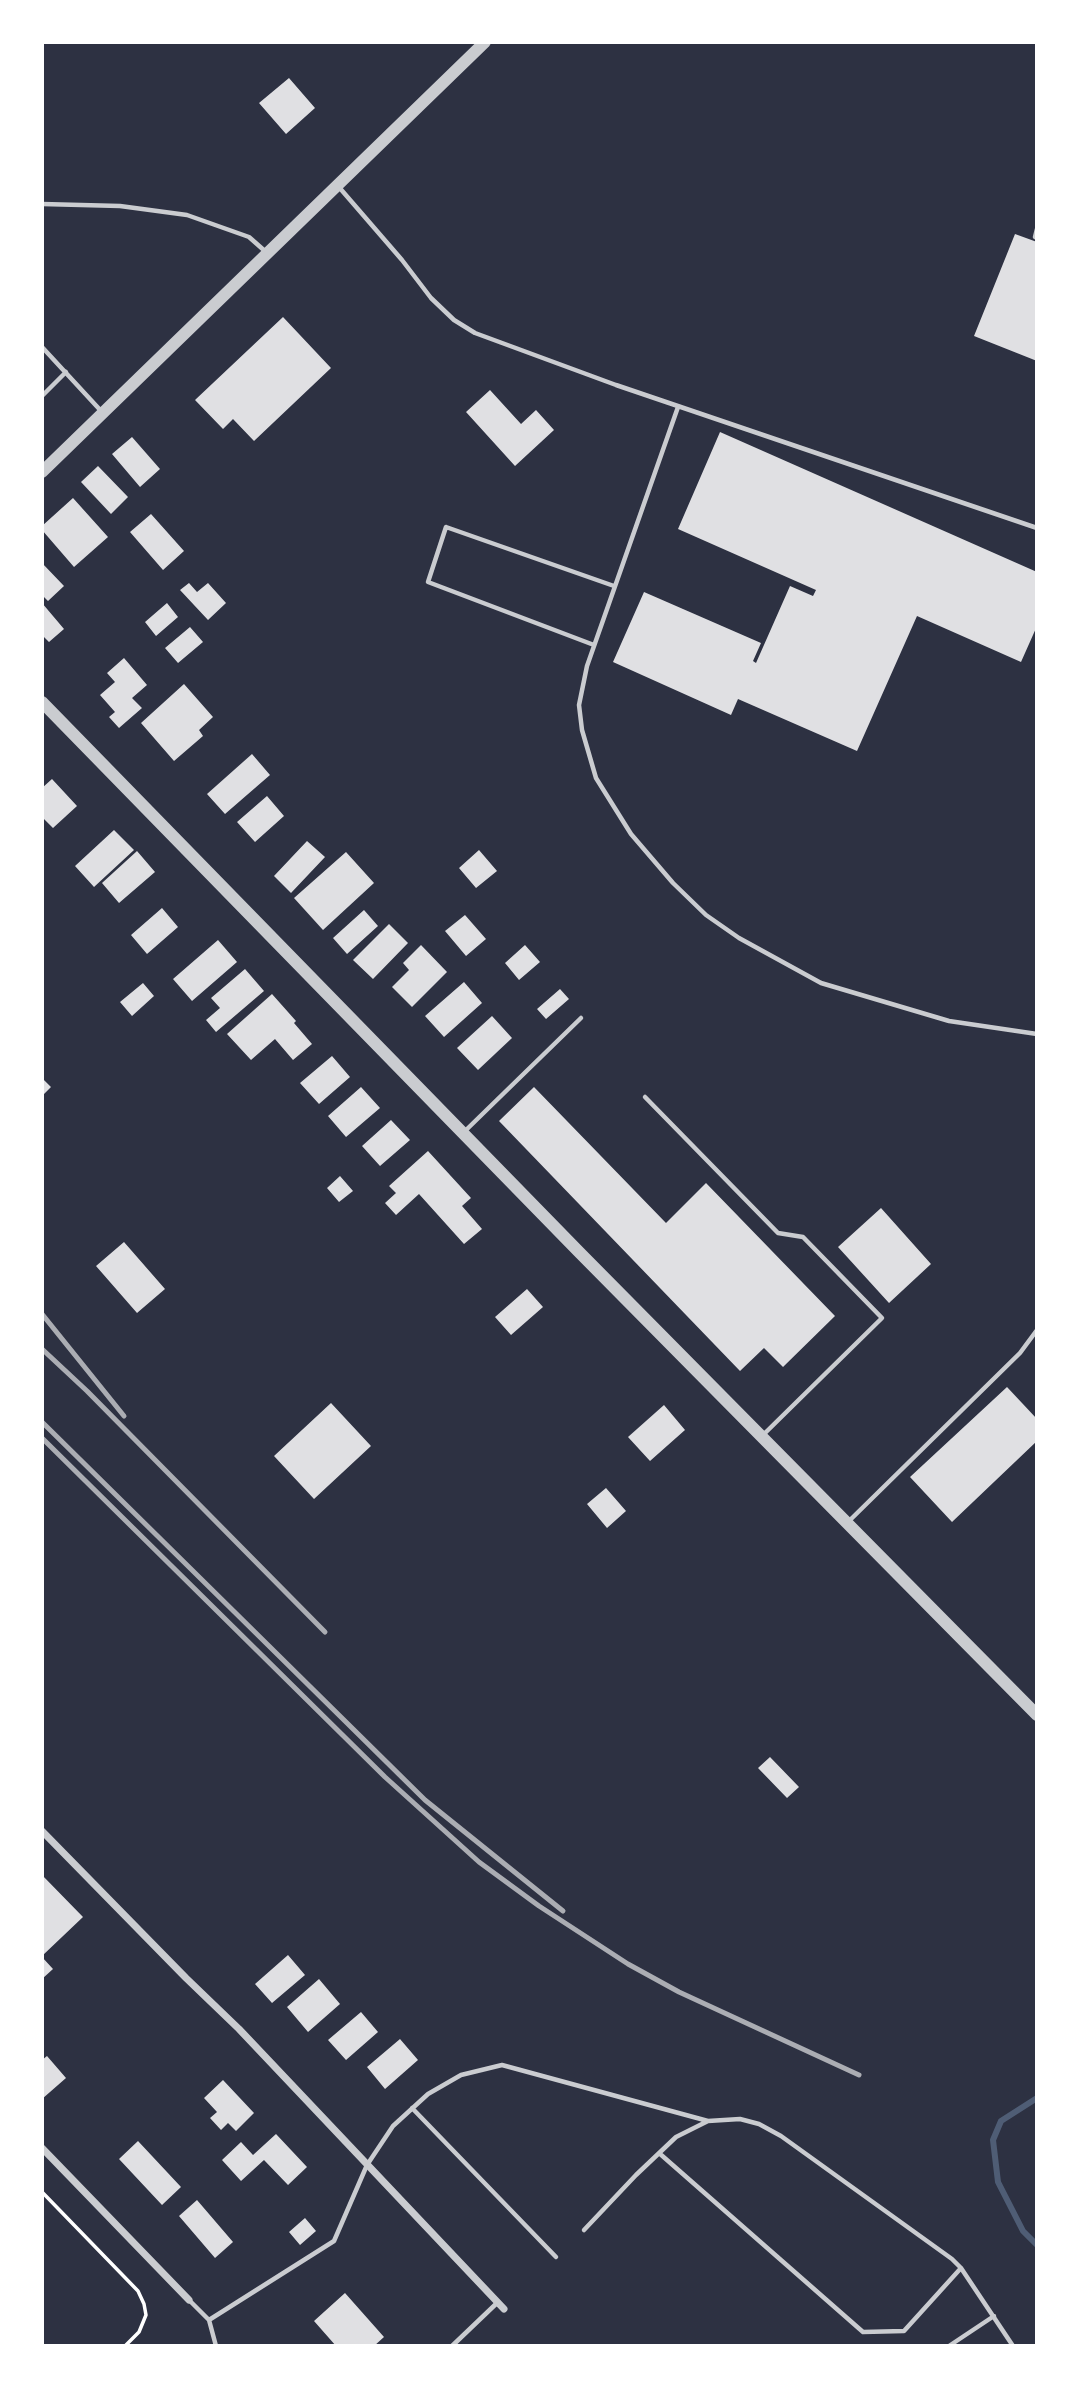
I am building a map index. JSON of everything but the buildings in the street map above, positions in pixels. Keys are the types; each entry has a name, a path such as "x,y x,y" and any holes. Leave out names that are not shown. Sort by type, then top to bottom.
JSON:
{"street":[{"path":"42,472 485,42"},
{"path":"42,702 1037,1715"},
{"path":"42,1831 239,2029 504,2309"},
{"path":"42,2148 190,2300"}],"lane":[{"path":"338,185 431,298 454,320 475,332 678,407 1037,528"},
{"path":"42,204 120,206 187,215 249,237 267,253"},
{"path":"1037,229 1037,237"},
{"path":"42,347 103,413"},
{"path":"42,396 66,373"},
{"path":"678,407 594,645 579,705 582,730 596,778 631,834 673,883 706,915 739,938 821,983 949,1021 1037,1034"},
{"path":"594,645 428,582 446,527 614,586"},
{"path":"463,1133 582,1018"},
{"path":"645,1097 778,1233 803,1237 882,1318 761,1436"},
{"path":"847,1522 1020,1353 1037,1330"},
{"path":"209,2320 334,2241 367,2165 393,2126 428,2094 461,2075 502,2065 708,2121 740,2119 759,2124 781,2136 961,2268 1013,2346"},
{"path":"412,2108 556,2257"},
{"path":"584,2230 676,2137 708,2121"},
{"path":"659,2153 863,2332 904,2331 961,2268"},
{"path":"190,2300 209,2320 216,2346"},
{"path":"452,2346 498,2302"},
{"path":"949,2346 993,2316"}],"path":[{"path":"42,2192 138,2291 146,2315 139,2332 125,2346"}],"waterway":[{"path":"1037,2098 1001,2121 993,2140 998,2182 1023,2231 1037,2245"}],"railway":[{"path":"42,1314 124,1416"},
{"path":"42,1349 87,1391 325,1632"},
{"path":"42,1422 425,1800 563,1911"},
{"path":"42,1438 385,1777 479,1862 539,1906 628,1964 679,1992 859,2075"}]}
